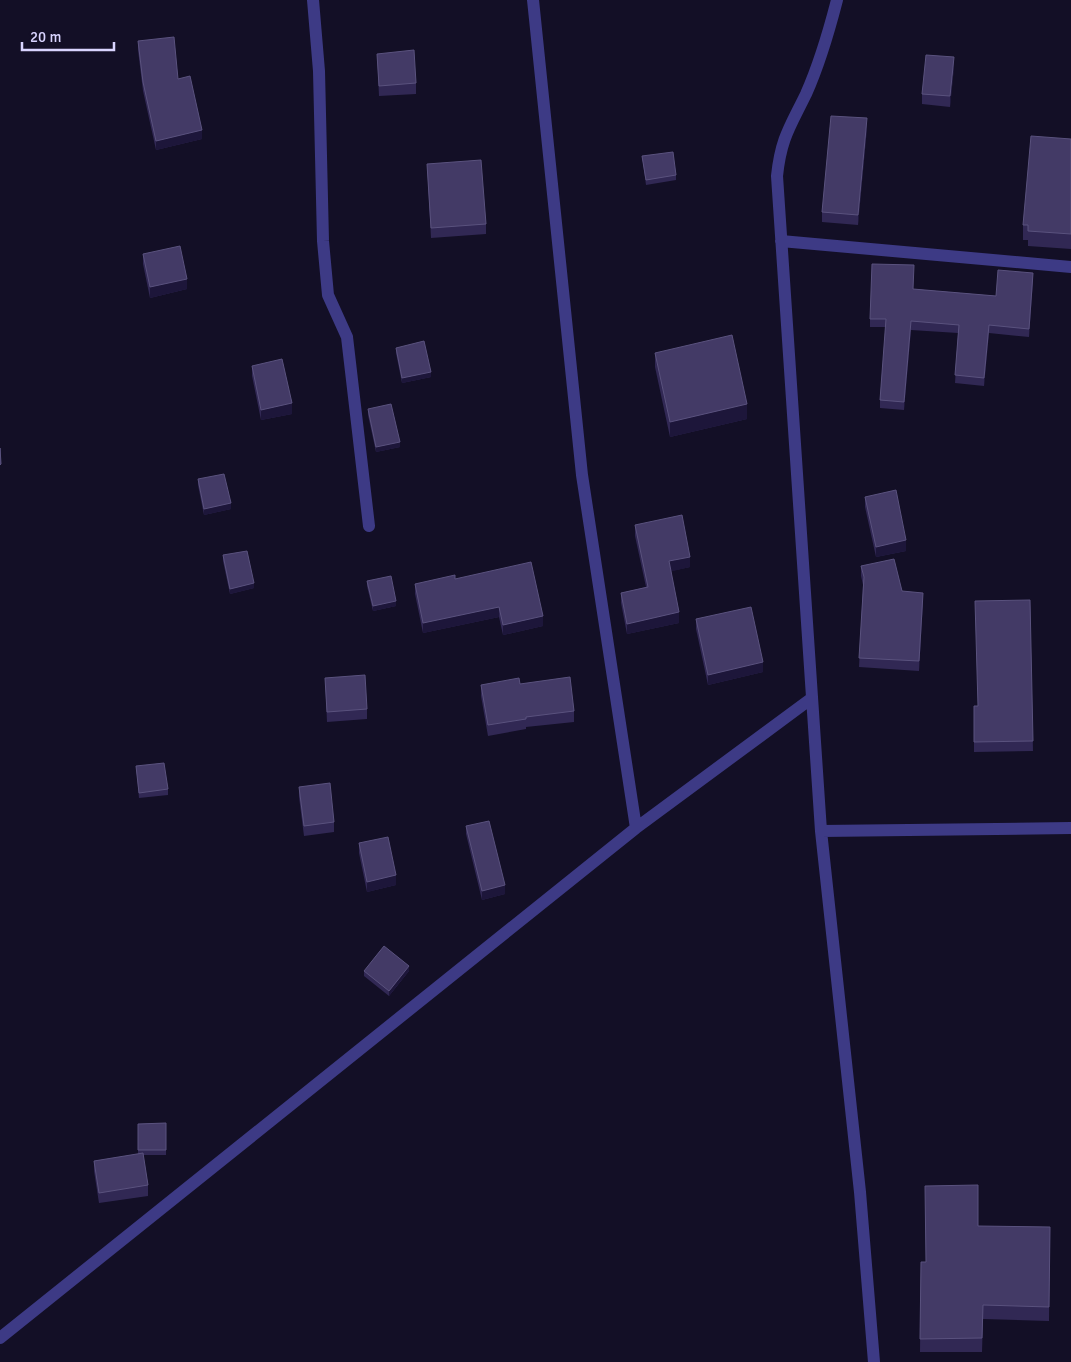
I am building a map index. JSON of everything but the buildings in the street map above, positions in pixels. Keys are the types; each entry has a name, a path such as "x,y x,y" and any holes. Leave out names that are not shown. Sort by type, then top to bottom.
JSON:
{"street":[{"path":"313,0 319,71 323,241 328,295 347,337 369,526"},
{"path":"533,0 582,475 636,828"},
{"path":"837,0 806,93 786,131 779,153 776,176 821,831 860,1192 874,1362"},
{"path":"781,241 1071,267"},
{"path":"0,1338 636,828 812,698"},
{"path":"821,831 1071,828"}]}
